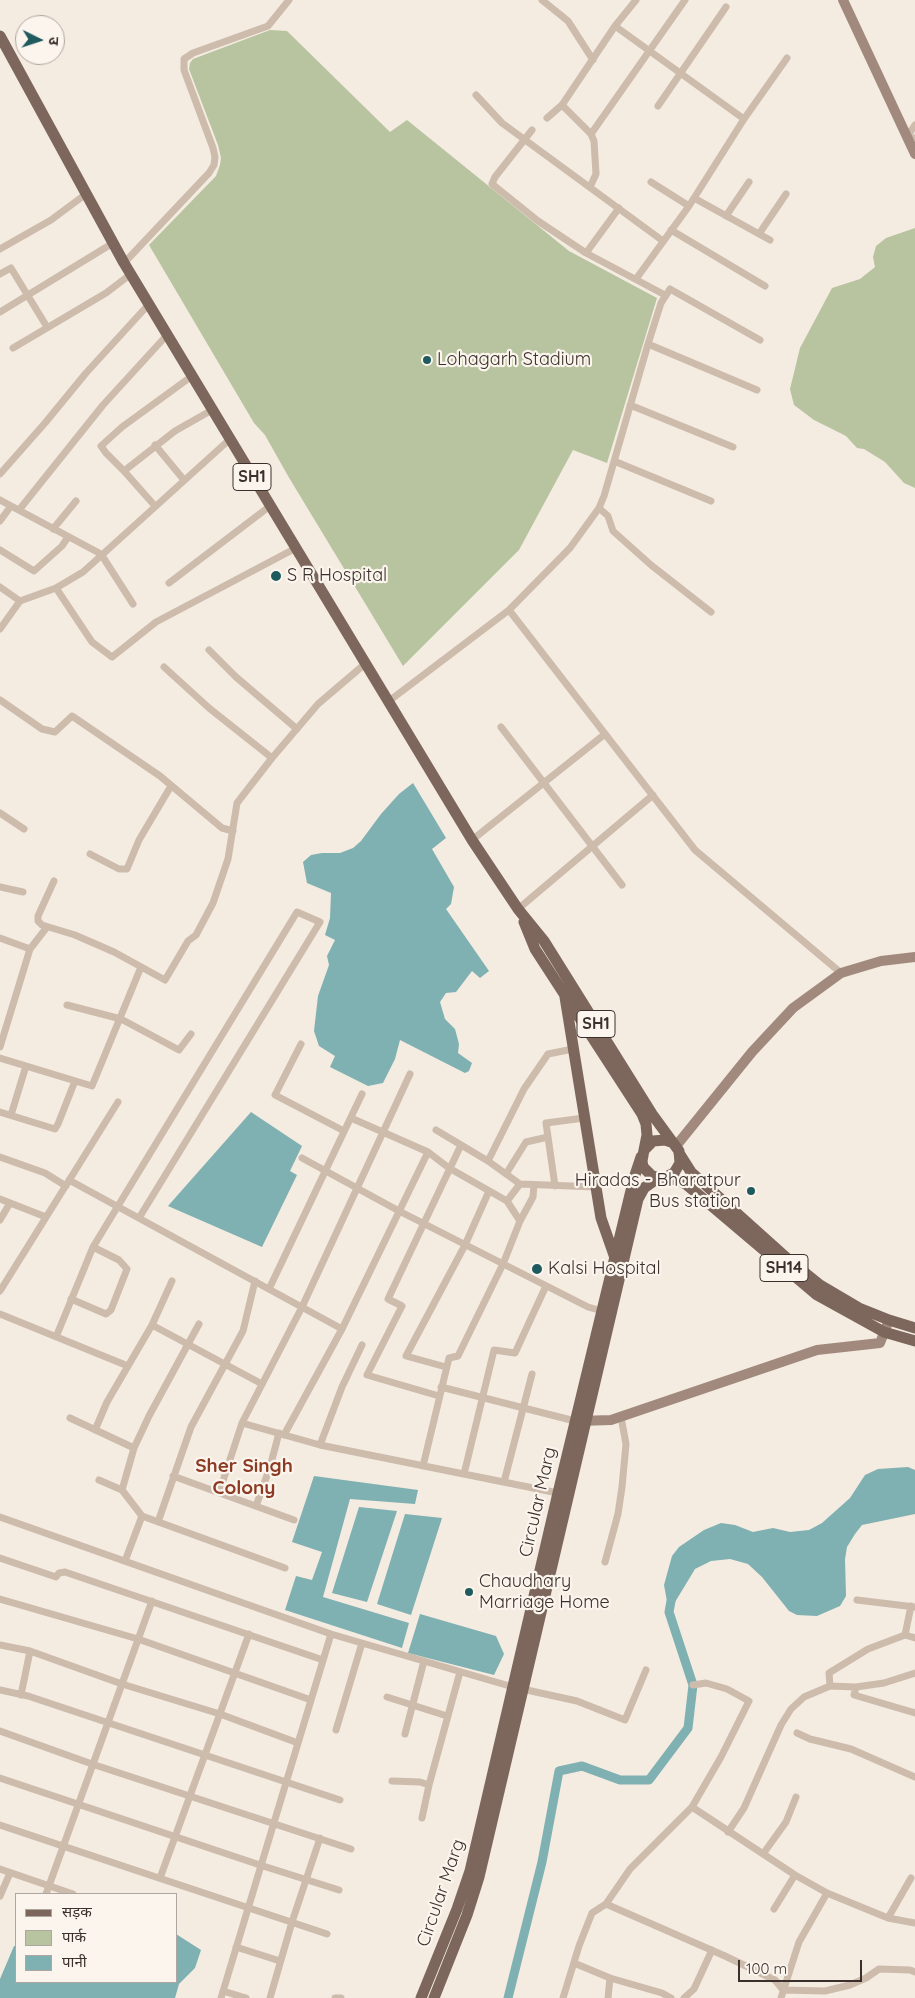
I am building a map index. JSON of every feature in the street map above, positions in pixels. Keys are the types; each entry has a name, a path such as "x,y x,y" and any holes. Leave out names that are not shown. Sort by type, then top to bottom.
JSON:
{"main road":[{"name":"SH1","path":"0,36 124,263 229,440 472,840 518,909 544,942 675,1146"},
{"name":"SH1","path":"518,909 535,949 642,1114 646,1124 647,1135 643,1152"},
{"path":"564,993 601,1218 614,1258"},
{"path":"658,1140 675,1146 680,1163 670,1176 661,1178 647,1172 643,1167 643,1152 652,1141 658,1140"},
{"name":"SH14","path":"675,1146 691,1172 789,1260 820,1285 860,1308 915,1328"},
{"name":"Circular Marg","path":"606,1312 614,1258 634,1178 643,1152"},
{"name":"SH14","path":"661,1178 678,1180 687,1185 817,1295 884,1332 915,1341"},
{"name":"Circular Marg","path":"421,1998 470,1872 518,1688 606,1312 638,1199 644,1188 661,1178"},
{"name":"Circular Marg","path":"434,1998 467,1915 479,1877 558,1493 580,1421"}],"street":[{"path":"124,263 209,173 214,165 213,148 184,70 184,59 193,52 268,26 289,0"},
{"path":"542,0 568,20 593,60"},
{"path":"547,118 562,105 636,0"},
{"path":"591,134 686,0"},
{"path":"843,0 911,138 915,154"},
{"path":"658,106 682,74 726,7"},
{"path":"616,26 744,119"},
{"path":"636,279 689,206 744,119 788,58"},
{"path":"476,95 502,123 663,241"},
{"path":"562,105 591,134 594,141 596,174 590,187"},
{"path":"911,138 915,125"},
{"path":"532,130 495,177 492,184 538,221 586,253 666,295"},
{"path":"651,182 689,206"},
{"path":"726,216 749,182"},
{"path":"0,249 39,225 51,220 86,194"},
{"path":"759,234 786,194"},
{"path":"694,198 770,240"},
{"path":"586,253 619,208"},
{"path":"671,230 765,286"},
{"path":"0,312 113,243"},
{"path":"0,274 11,268 47,327"},
{"path":"13,348 106,293 131,274"},
{"path":"389,701 509,610 570,548 599,508 648,344 670,289 760,340"},
{"path":"0,474 86,373 149,304"},
{"path":"19,510 104,406 167,335"},
{"path":"648,344 757,390"},
{"path":"154,506 101,446 122,427 192,376"},
{"path":"630,405 733,447"},
{"path":"124,471 175,431 212,410"},
{"path":"0,629 20,600 56,588 83,572 229,440"},
{"path":"155,445 184,480"},
{"path":"614,461 711,501"},
{"path":"0,500 101,554 133,604"},
{"path":"53,529 76,501"},
{"path":"0,521 11,506"},
{"path":"169,583 270,506"},
{"path":"599,508 608,516 613,531 651,565 711,612"},
{"path":"0,550 34,572 62,546 68,537"},
{"path":"56,588 92,642 112,657 156,622 296,548"},
{"path":"0,586 20,600"},
{"path":"509,610 696,850 841,973"},
{"path":"209,650 236,678 297,729"},
{"path":"54,881 38,916 38,921 75,935 165,980 188,940 196,935 222,882 237,803 318,704 366,664"},
{"path":"164,667 209,708 272,758"},
{"path":"0,701 42,729 55,732 72,716 160,776 222,828 233,831"},
{"path":"501,727 622,885"},
{"path":"472,840 605,734"},
{"path":"90,854 119,869 127,869 139,840 171,786"},
{"path":"518,909 653,795"},
{"path":"0,814 24,829"},
{"path":"0,887 23,892"},
{"path":"56,1337 94,1247 117,1206 297,912 320,922 139,1218"},
{"path":"0,1047 30,949 47,926"},
{"path":"0,938 30,949"},
{"path":"675,1146 752,1052 793,1008 841,973 881,961 915,957"},
{"path":"0,1058 92,1086 141,967"},
{"path":"67,1005 121,1019 179,1050 191,1034"},
{"path":"301,1044 275,1095 344,1131"},
{"path":"488,1161 524,1088 548,1054 573,1049"},
{"path":"10,1115 26,1066"},
{"path":"219,1493 242,1423 302,1307 410,1074"},
{"path":"0,1112 55,1129 75,1080"},
{"path":"269,1289 362,1094"},
{"path":"0,1290 118,1102"},
{"path":"350,1118 428,1152 449,1168 507,1201 520,1221"},
{"path":"555,1186 546,1123 584,1118"},
{"path":"436,1130 488,1161 520,1184 596,1187"},
{"path":"506,1174 526,1142 548,1137"},
{"path":"439,1396 367,1375 402,1306 388,1299 461,1145"},
{"path":"256,1506 282,1434 342,1329 428,1152"},
{"path":"0,1157 45,1173 117,1206 342,1329"},
{"path":"302,1158 423,1224 588,1307 606,1312"},
{"path":"507,1201 520,1184"},
{"path":"423,1466 449,1358 458,1356 503,1264 520,1221 533,1197 534,1185"},
{"path":"446,1367 406,1356 465,1245 489,1191"},
{"path":"0,1199 46,1217"},
{"path":"0,1220 10,1203"},
{"path":"71,1299 106,1314 110,1310 127,1269 119,1260 94,1247"},
{"path":"96,1430 107,1402 152,1325 172,1281"},
{"path":"158,1522 191,1427 243,1331 255,1281"},
{"path":"464,1474 494,1350 515,1353 546,1286"},
{"path":"0,1314 128,1366"},
{"path":"441,1387 580,1421 611,1420 817,1350 880,1343 889,1320"},
{"path":"122,1490 134,1448 149,1416 199,1324"},
{"path":"152,1325 262,1384"},
{"path":"320,1445 342,1387 362,1345"},
{"path":"504,1482 532,1374"},
{"path":"605,1562 618,1514 622,1487 626,1444 621,1417"},
{"path":"70,1418 134,1448"},
{"path":"242,1423 320,1445 558,1493"},
{"path":"173,1476 294,1520"},
{"path":"98,1480 122,1490 142,1516 285,1568"},
{"path":"125,1561 142,1516"},
{"path":"0,1517 331,1634 518,1688 577,1701 624,1720 646,1670"},
{"path":"0,1558 56,1577 59,1572 65,1572 323,1660"},
{"path":"0,1599 138,1639 311,1700"},
{"path":"857,1600 913,1606 905,1635"},
{"path":"46,1893 152,1601"},
{"path":"160,1878 249,1634"},
{"path":"246,1998 222,1994 331,1634"},
{"path":"830,1686 829,1673 868,1648 905,1635 915,1638"},
{"path":"336,1730 362,1643"},
{"path":"0,1645 30,1651 122,1684 220,1714 298,1743"},
{"path":"21,1695 30,1651"},
{"path":"405,1734 424,1661"},
{"path":"422,1818 429,1785 460,1672"},
{"path":"728,1832 744,1808 774,1738 792,1709 804,1697 830,1686 856,1687 884,1684 915,1673"},
{"path":"563,1998 592,1913 606,1904 630,1869 692,1808 722,1757 749,1701 727,1689 706,1683 692,1685"},
{"path":"856,1687 854,1695 915,1714"},
{"path":"0,1690 21,1695 340,1800"},
{"path":"387,1697 447,1716"},
{"path":"0,1731 92,1764 351,1849"},
{"path":"797,1733 810,1740 852,1749 915,1777"},
{"path":"0,1778 339,1890"},
{"path":"392,1781 420,1782 429,1785"},
{"path":"763,1854 786,1822 796,1796"},
{"path":"692,1808 795,1875 827,1893 888,1918 915,1923"},
{"path":"0,1825 327,1934"},
{"path":"270,1998 292,1922 320,1838"},
{"path":"0,1869 70,1893"},
{"path":"0,1896 10,1872"},
{"path":"774,1909 795,1875"},
{"path":"888,1918 911,1878"},
{"path":"781,1998 799,1942 827,1893"},
{"path":"606,1904 712,1950 775,1980 783,1990 825,1991 850,1985 866,1978 879,1968 915,1972"},
{"path":"236,1948 280,1961"},
{"path":"684,1998 694,1989 712,1950"},
{"path":"574,1963 610,1978 662,1993 671,1998"},
{"path":"608,1998 610,1978"},
{"path":"335,1998 341,1998"}],"green space":[{"name":"Lohagarh Stadium","path":"270,30 287,31 390,132 407,120 569,251 657,298 607,463 573,450 519,550 403,666 265,435 254,423 149,245 216,176 220,165 221,158 218,145 189,69 190,63 193,59"},
{"path":"915,228 915,488 904,483 885,462 864,449 857,448 846,436 814,420 794,405 790,389 800,348 832,288 860,279 875,267 873,257 876,246 886,238"}],"water":[{"path":"413,783 446,838 432,849 454,887 451,904 446,909 489,971 480,978 472,971 456,992 446,993 440,1002 445,1019 455,1029 459,1044 458,1053 472,1063 469,1071 465,1073 400,1040 395,1059 383,1083 368,1086 330,1067 335,1056 319,1046 314,1031 318,996 329,965 327,956 335,940 325,935 330,918 331,893 307,883 303,862 311,855 340,853 353,848 361,841 399,794"},
{"path":"251,1112 302,1146 290,1171 297,1175 262,1247 168,1206"},
{"path":"908,1467 915,1470 915,1514 862,1525 847,1547 845,1559 846,1596 840,1606 817,1616 797,1615 789,1611 762,1577 748,1564 730,1559 711,1561 695,1569 669,1612 664,1585 672,1556 679,1547 704,1530 721,1523 735,1525 753,1532 773,1528 790,1532 809,1530 822,1523 850,1498 865,1475 878,1469"},
{"path":"314,1476 418,1490 415,1504 350,1499 323,1597 409,1623 402,1648 285,1610 296,1576 312,1580 322,1552 292,1542"},
{"path":"359,1507 397,1511 367,1602 332,1593"},
{"path":"405,1514 442,1518 411,1615 377,1604"},
{"path":"420,1614 496,1636 504,1654 494,1675 408,1653"},
{"path":"178,1935 201,1950 195,1968 179,1984 175,1998 0,1998 0,1979 14,1946 15,1983 178,1983"}],"waterway":[{"path":"508,1998 542,1862 559,1771 582,1766 620,1780 649,1780 688,1728 693,1685 669,1612 671,1601"}],"place":[{"name":"Lohagarh Stadium","path":"427,360"},
{"name":"S R Hospital","path":"276,576"},
{"name":"Hiradas - Bharatpur Bus station","path":"751,1191"},
{"name":"Kalsi Hospital","path":"537,1269"},
{"name":"Chaudhary Marriage Home","path":"469,1592"}],"district":[{"name":"Sher Singh Colony","path":"244,1477"}]}
